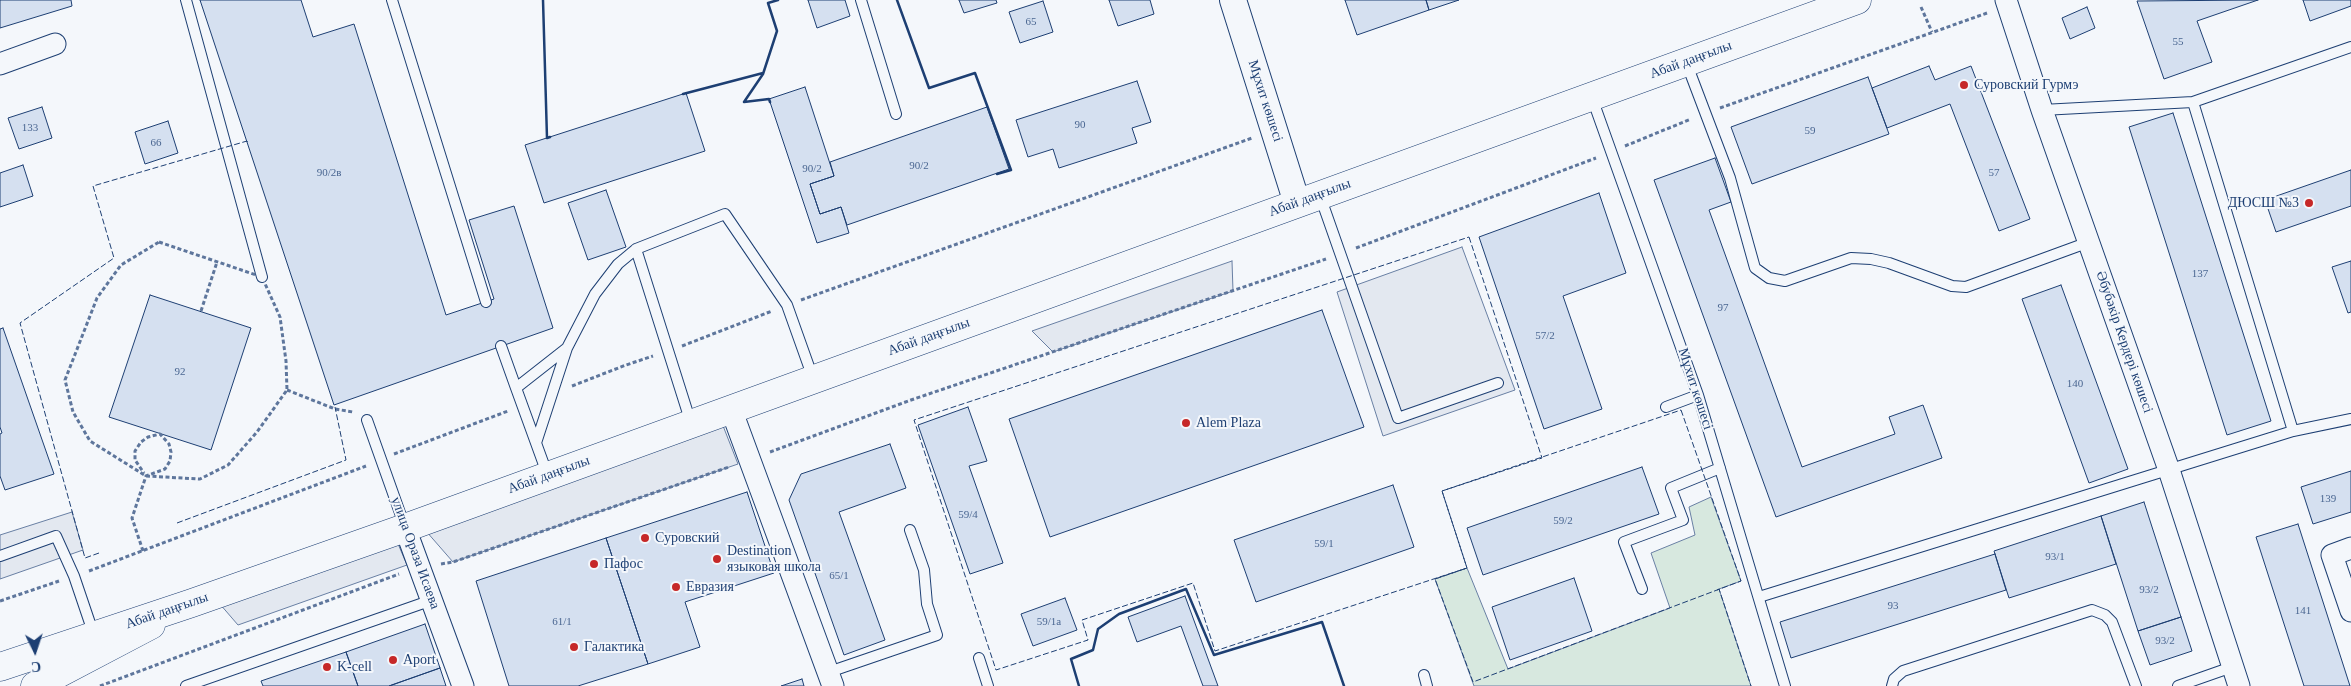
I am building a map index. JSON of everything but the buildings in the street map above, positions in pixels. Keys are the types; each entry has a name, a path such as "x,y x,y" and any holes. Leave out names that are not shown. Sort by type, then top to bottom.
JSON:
{"main road":[{"name":"Абай даңғылы","path":"0,667 192,603 406,528 1857,0"},
{"path":"36,686 192,603"}],"street":[{"name":"Мұхит көшесі","path":"1234,0 1309,199"},
{"name":"Әбубәкір Кердері көшесі","path":"2007,3 2042,110 2169,470 2235,676"},
{"path":"0,64 55,44"},
{"path":"731,409 831,679"},
{"name":"улица Ораза Исаева","path":"406,528 463,686"},
{"path":"2351,548 2332,555 2351,611"}],"lane":[{"path":"186,0 262,277"},
{"path":"392,0 486,302"},
{"path":"861,0 896,114"},
{"path":"2042,110 2193,102 2351,47"},
{"path":"1686,62 1730,178 1755,268 1768,278 1785,281 1850,258 1871,259 1889,263 1952,286 1966,287 2089,242"},
{"name":"Мұхит көшесі","path":"1592,96 1698,395 1785,686"},
{"path":"2193,102 2293,432"},
{"path":"1309,199 1340,254 1398,418 1498,383"},
{"path":"536,443 567,348 595,294 618,264 636,250 725,214 787,305 813,379"},
{"path":"636,250 692,423"},
{"path":"501,346 548,476"},
{"path":"516,388 567,348"},
{"path":"1666,407 1698,395"},
{"path":"1759,597 2293,432 2351,419"},
{"name":"улица Ораза Исаева","path":"367,420 406,528"},
{"path":"1642,589 1624,542 1683,520 1671,488 1720,468"},
{"path":"831,679 937,635 927,604 924,570 910,530"},
{"path":"0,556 56,536 74,576 94,636"},
{"path":"186,686 432,600"},
{"path":"1892,686 1894,679 1903,671 2092,610 2105,615 2112,622 2136,686"},
{"path":"979,658 988,686"},
{"path":"1424,675 1428,686"},
{"path":"2178,686 2235,676"}],"path":[{"path":"100,686 420,567 453,562 750,460 911,400 1340,254 1611,152 1705,113 1932,32 2007,3"},
{"path":"1922,7 1932,32"},
{"path":"551,395 626,364 669,352 787,305 1252,138"},
{"path":"159,242 217,262 262,277 280,317 286,361 287,390 257,432 228,464 200,479 146,476 90,441 73,412 65,380 97,298 121,265 159,242"},
{"path":"201,311 217,262"},
{"path":"287,390 335,409 354,412 367,420"},
{"path":"0,601 143,551 522,406"},
{"path":"160,434 169,444 171,452 170,461 164,469 146,476 135,460 135,451 140,442 148,437 160,434"},
{"path":"143,551 132,518 146,476"}],"shaded area":[{"path":"1462,247 1515,390 1383,436 1337,292"},
{"path":"1232,261 1233,291 1053,352 1032,331"},
{"path":"718,413 738,464 453,562 419,523"},
{"path":"1711,497 1741,581 1719,589 1751,686 1474,686 1435,579 1467,568 1508,669 1670,608 1651,553 1695,535 1689,507"},
{"path":"72,512 83,550 0,579 0,535"},
{"path":"393,532 407,565 238,625 213,596"}],"fence":[{"path":"99,553 85,558 20,323 114,258 93,186 247,141 248,144"},
{"path":"1469,237 1542,458 1442,491 1467,568 1215,651 1193,583 1082,620 1088,640 996,670 914,420 1469,237"},
{"path":"177,523 346,460 335,407"},
{"path":"1681,410 1741,581 1473,682 1435,579 1467,568 1442,491 1681,410"},
{"path":"1717,590 1719,589 1751,686"}],"wall":[{"path":"543,0 547,138 550,137"},
{"path":"770,102 769,99 744,102 763,74 777,31 768,3 778,0"},
{"path":"897,0 929,88 975,73 1011,170 997,174"},
{"path":"683,94 763,73"},
{"path":"1079,686 1071,659 1093,650 1098,629 1119,614 1186,589 1214,655 1322,622 1344,686"}],"place":[{"name":"Суровский Гурмэ","path":"1964,85"},
{"name":"ДЮСШ №3","path":"2309,203"},
{"name":"Alem Plaza","path":"1186,423"},
{"name":"Суровский","path":"645,538"},
{"name":"Destination языковая школа","path":"717,559"},
{"name":"Пафос","path":"594,564"},
{"name":"Евразия","path":"676,587"},
{"name":"Галактика","path":"574,647"},
{"name":"Aport","path":"393,660"},
{"name":"K-cell","path":"327,667"}]}
